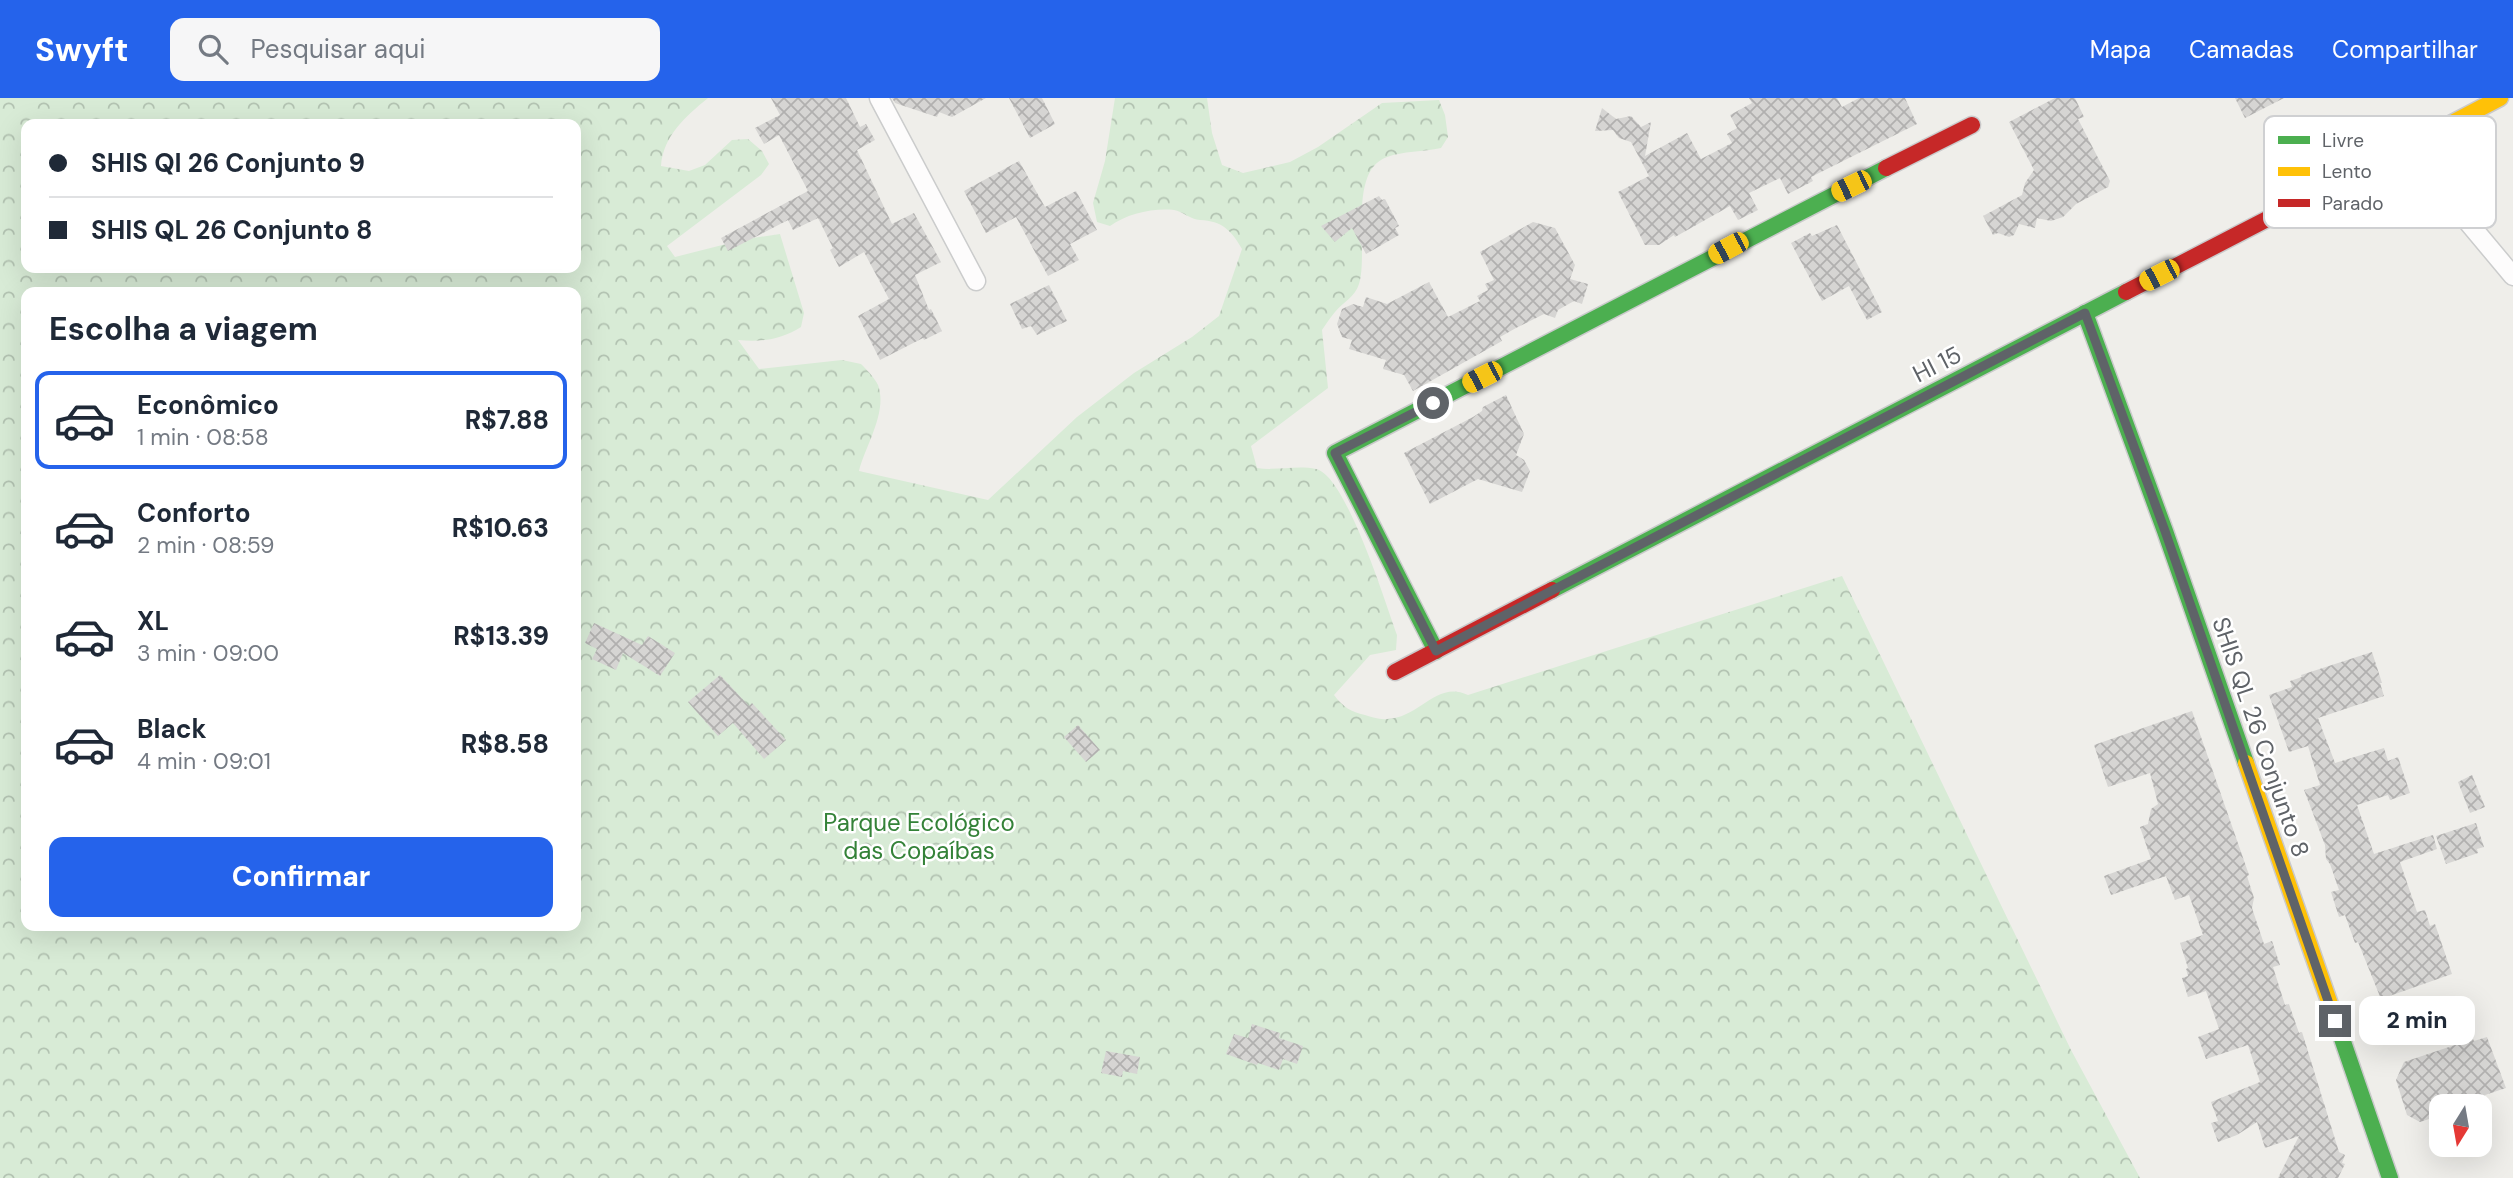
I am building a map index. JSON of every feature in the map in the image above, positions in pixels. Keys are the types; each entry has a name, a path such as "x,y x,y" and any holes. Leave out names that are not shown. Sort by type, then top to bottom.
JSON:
{"street":[{"path":"879,98 976,281"},
{"name":"HI 15","path":"2466,116 2500,98"},
{"path":"1436,651 1335,453 1778,222 1972,125"},
{"name":"HI 15","path":"1395,672 2264,221"},
{"path":"2473,228 2513,276"},
{"name":"SHIS QL 26 Conjunto 8","path":"2085,313 2165,531 2390,1178"}],"green space":[{"name":"Parque Ecológico das Copaíbas","path":"0,98 708,98 671,136 661,166 689,171 705,165 732,140 748,139 762,151 769,164 761,175 667,246 675,257 746,239 780,234 804,313 801,327 786,335 763,340 738,340 759,369 842,360 861,364 878,385 880,406 859,471 988,500 1077,417 1134,373 1192,337 1219,316 1242,249 1230,232 1220,225 1197,220 1174,210 1140,213 1110,226 1097,222 1093,203 1105,161 1115,98 1207,98 1212,133 1222,165 1243,173 1290,162 1318,147 1382,103 1439,100 1445,115 1448,137 1441,148 1387,157 1375,165 1367,178 1363,195 1359,284 1322,330 1328,388 1251,446 1257,468 1309,468 1328,477 1340,493 1364,543 1397,635 1396,650 1370,655 1334,695 1348,708 1360,714 1382,719 1399,717 1446,692 1468,695 1842,576 2071,1050 2140,1178 0,1178"}],"building":[{"path":"771,98 846,98 860,127 866,124 875,140 857,150 892,224 914,213 941,262 915,275 929,310 931,309 942,331 880,360 858,316 889,299 864,252 839,267 818,218 793,230 788,220 728,251 721,238 808,191 779,135 764,144 755,128 780,115"},
{"path":"892,98 986,98 952,117 939,112 937,117 895,103"},
{"path":"1009,98 1042,98 1055,124 1030,138"},
{"path":"1749,98 1837,98 1842,107 1859,98 1905,98 1917,124 1811,177 1813,181 1788,194 1780,178 1749,193 1758,210 1738,220 1730,206 1659,245 1645,245 1618,192 1649,176 1631,142 1619,138 1613,130 1595,131 1602,108 1616,119 1631,116 1641,127 1651,122 1645,156 1687,133 1701,159 1732,143 1727,134 1737,128 1730,115 1752,103"},
{"path":"2055,98 2075,98 2084,117 2078,119 2110,181 2108,187 2076,204 2063,217 2051,221 2037,218 2035,228 2019,224 2014,235 2009,237 1998,233 1993,235 1983,216 2022,195 2025,183 2034,170 2009,122"},
{"path":"2235,98 2284,98 2245,118"},
{"path":"1019,161 1045,207 1076,191 1097,230 1070,244 1079,260 1048,276 1016,217 986,233 964,191"},
{"path":"1379,196 1382,200 1385,199 1399,226 1395,228 1399,235 1366,254 1352,228 1335,242 1321,226"},
{"path":"1533,222 1555,228 1575,265 1570,279 1588,284 1582,304 1574,301 1558,310 1555,318 1544,314 1516,328 1500,337 1502,341 1413,391 1404,375 1383,369 1386,360 1349,349 1352,340 1342,337 1337,324 1342,309 1353,304 1363,307 1366,297 1387,304 1429,282 1448,317 1480,301 1477,296 1488,290 1485,284 1494,280 1480,252"},
{"path":"1837,225 1882,312 1867,320 1849,286 1822,301 1791,243 1810,233 1812,236"},
{"path":"1049,285 1067,321 1037,335 1031,326 1022,329 1010,304"},
{"path":"1506,395 1524,434 1516,455 1524,460 1530,471 1522,492 1478,479 1430,504 1404,453 1473,417 1482,411 1483,407"},
{"path":"594,623 642,645 648,636 675,653 660,676 623,653 616,670 592,659 597,649 585,643"},
{"path":"2372,652 2384,696 2318,718 2335,763 2384,748 2388,761 2398,757 2410,793 2390,800 2388,795 2357,805 2374,854 2433,835 2437,849 2400,862 2417,912 2425,910 2430,926 2435,924 2452,974 2381,999 2345,915 2339,917 2331,892 2339,890 2304,790 2320,785 2308,746 2289,752 2269,695 2292,687 2290,681 2302,677 2301,675"},
{"path":"720,675 749,706 752,703 786,740 764,759 733,723 718,736 688,702"},
{"path":"2192,711 2249,875 2247,876 2254,898 2252,908 2264,944 2272,941 2280,965 2273,967 2285,1005 2289,1004 2299,1033 2302,1032 2339,1152 2345,1155 2342,1163 2345,1164 2338,1178 2278,1178 2299,1136 2265,1148 2257,1122 2237,1135 2218,1142 2211,1123 2218,1121 2211,1102 2260,1082 2248,1045 2206,1059 2198,1037 2219,1029 2206,991 2188,997 2182,978 2188,976 2188,968 2180,943 2203,935 2189,895 2175,900 2166,876 2111,895 2104,876 2151,859 2140,827 2148,824 2151,809 2158,804 2150,773 2108,787 2094,745"},
{"path":"1078,725 1100,750 1086,762 1064,737"},
{"path":"2472,775 2485,807 2470,813 2458,782"},
{"path":"2476,823 2484,847 2477,849 2478,853 2446,864 2436,836"},
{"path":"1252,1024 1280,1033 1279,1038 1303,1046 1297,1064 1283,1059 1279,1070 1226,1054 1234,1034 1248,1038"},
{"path":"2487,1037 2506,1088 2488,1094 2429,1094 2429,1119 2420,1122 2407,1115 2396,1080 2404,1062 2473,1039 2474,1041"},
{"path":"1106,1051 1140,1057 1137,1074 1123,1071 1122,1077 1101,1073"}],"traffic: fast":[{"path":"1436,651 1335,453 1886,168"},
{"path":"1552,590 2126,292"},
{"path":"2085,313 2246,763"},
{"path":"2339,1030 2390,1178"}],"traffic: slow":[{"path":"2466,116 2500,98"},
{"path":"2246,763 2339,1030"}],"traffic: jam":[{"path":"1886,168 1972,125"},
{"path":"2126,292 2264,221"},
{"path":"1395,672 1552,590"}],"route":[{"path":"1433,403 1335,453 1436,651 2085,313 2165,531 2335,1021"}]}
